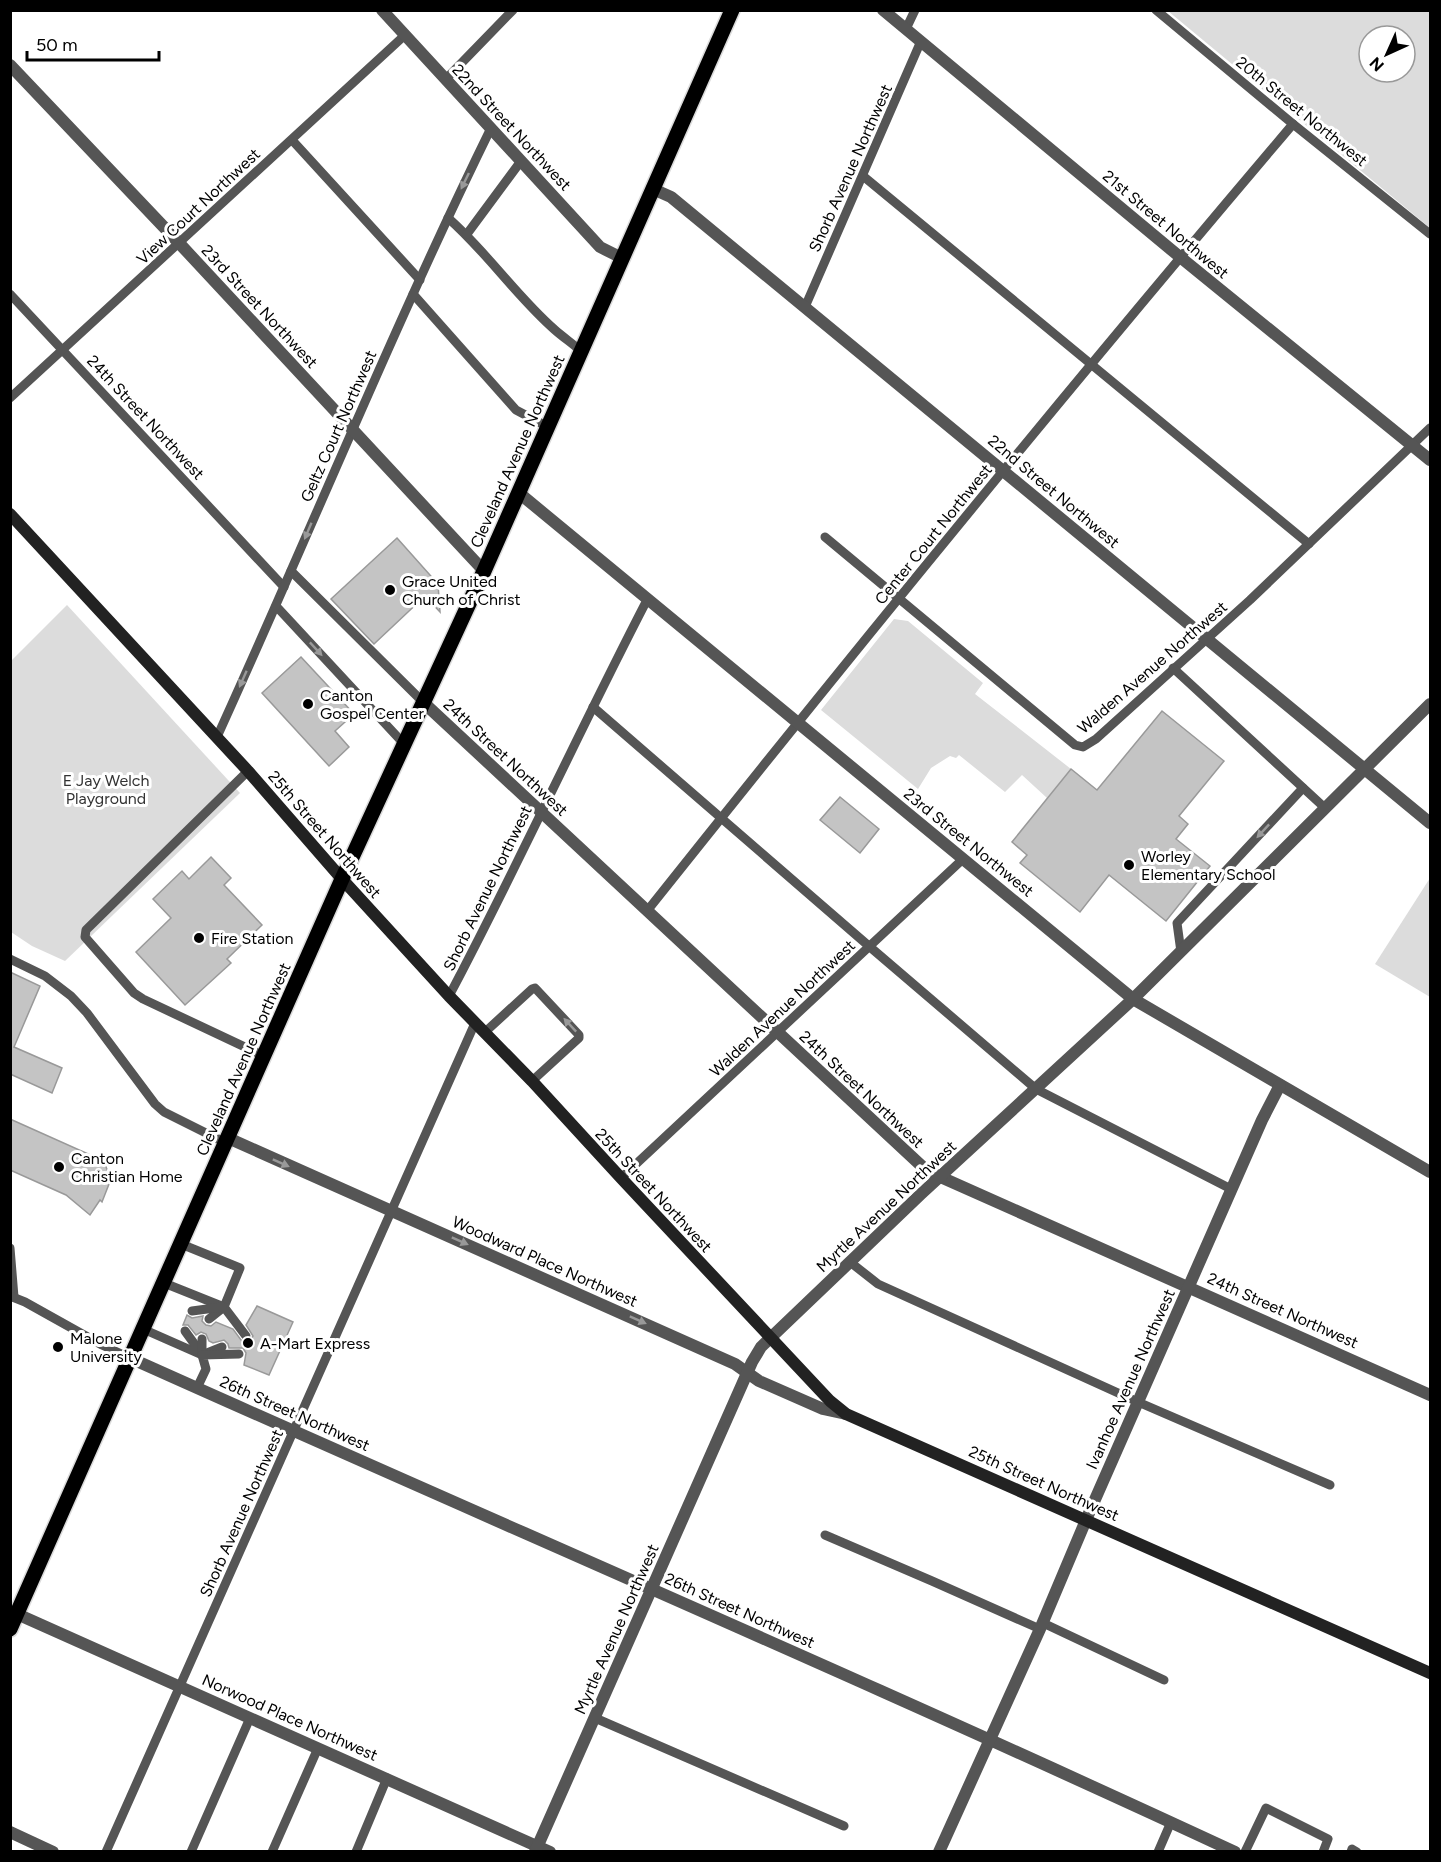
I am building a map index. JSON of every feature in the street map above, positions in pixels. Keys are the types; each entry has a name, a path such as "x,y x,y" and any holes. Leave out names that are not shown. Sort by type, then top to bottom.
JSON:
{"main road":[{"name":"Cleveland Avenue Northwest","path":"10,1629 14,1612 164,1283 342,879 519,493 729,11"}],"street":[{"name":"22nd Street Northwest","path":"382,10 600,247 622,258"},
{"name":"21st Street Northwest","path":"883,10 1180,257 1431,460"},
{"name":"23rd Street Northwest","path":"10,65 484,571"},
{"name":"22nd Street Northwest","path":"653,189 671,197 1431,823"},
{"name":"23rd Street Northwest","path":"519,493 1133,999 1431,1172"},
{"name":"25th Street Northwest","path":"12,518 217,737 449,996 532,1081 830,1401 846,1414 1431,1673"},
{"name":"24th Street Northwest","path":"424,703 927,1172 1431,1395"},
{"name":"Myrtle Avenue Northwest","path":"537,1849 756,1354 770,1338 939,1178 1133,999 1431,704"},
{"name":"Ivanhoe Avenue Northwest","path":"939,1851 1042,1626 1231,1189 1280,1085"},
{"name":"Woodward Place Northwest","path":"227,1141 391,1211 735,1364 759,1381 823,1409 846,1414"},
{"name":"26th Street Northwest","path":"130,1358 1235,1851"},
{"name":"Norwood Place Northwest","path":"14,1612 387,1778 537,1849 550,1851"},
{"path":"10,1833 53,1851"}],"lane":[{"path":"446,80 513,10"},
{"path":"906,29 915,10"},
{"name":"20th Street Northwest","path":"1156,10 1293,124 1431,234"},
{"name":"View Court Northwest","path":"10,399 405,34"},
{"name":"Shorb Avenue Northwest","path":"805,307 921,42"},
{"name":"Center Court Northwest","path":"648,911 797,722 1180,257 1293,124"},
{"name":"Geltz Court Northwest","path":"217,737 413,294 491,128"},
{"path":"292,140 420,280"},
{"path":"467,234 521,161"},
{"path":"863,176 1309,544"},
{"path":"448,218 467,234 555,330 581,351"},
{"name":"24th Street Northwest","path":"10,294 284,587"},
{"path":"413,294 516,410 548,427"},
{"name":"Walden Avenue Northwest","path":"825,537 1075,744 1083,747 1096,739 1250,600 1431,428"},
{"path":"291,571 424,703"},
{"name":"Shorb Avenue Northwest","path":"449,996 647,600"},
{"path":"276,606 405,745"},
{"path":"1173,668 1325,808"},
{"path":"593,707 1036,1089 1231,1189"},
{"path":"248,771 86,930 85,937 134,993 143,999 264,1056"},
{"path":"1181,952 1177,923 1303,788"},
{"name":"Walden Avenue Northwest","path":"621,1178 963,859"},
{"path":"10,959 45,976 71,996 87,1013 154,1104 164,1112 227,1141"},
{"path":"484,1033 535,988 579,1035 579,1038 532,1081"},
{"name":"Shorb Avenue Northwest","path":"106,1851 475,1023"},
{"path":"181,1244 240,1268 224,1307 210,1319"},
{"path":"10,1248 12,1297 25,1302 102,1346 130,1358"},
{"path":"850,1262 878,1284 1138,1402 1330,1485"},
{"path":"164,1283 224,1307 246,1336"},
{"path":"192,1311 224,1307"},
{"path":"224,1307 230,1328"},
{"path":"143,1329 202,1355 239,1354"},
{"path":"185,1331 202,1355"},
{"path":"197,1388 206,1369 202,1355 202,1338"},
{"path":"202,1355 222,1347"},
{"path":"825,1535 1164,1680"},
{"path":"191,1851 250,1718"},
{"path":"595,1718 844,1826"},
{"path":"272,1851 318,1748"},
{"path":"356,1851 387,1778"},
{"path":"1245,1851 1266,1808 1328,1839 1323,1851"},
{"path":"1158,1851 1171,1822"},
{"path":"1351,1851 1352,1849 1357,1851"}],"green space":[{"path":"1168,11 1430,11 1430,228"},
{"name":"E Jay Welch Playground","path":"67,605 240,793 65,961 32,946 11,932 11,661"},
{"path":"894,619 908,621 983,683 975,694 1071,769 1047,798 1022,775 1005,792 959,755 956,758 950,756 931,768 918,789 821,710"},
{"path":"1430,878 1430,997 1375,964"}],"building":[{"name":"Grace United Church of Christ","path":"397,538 438,584 440,612 425,596 374,644 331,599"},
{"name":"Canton Gospel Center","path":"301,657 354,714 335,731 349,747 329,766 262,693"},
{"path":"1162,711 1224,761 1179,816 1188,824 1176,839 1210,866 1166,921 1109,875 1080,912 1020,863 1027,855 1012,842 1071,769 1097,790"},
{"path":"840,797 879,829 860,853 820,820"},
{"name":"Fire Station","path":"211,857 231,878 224,885 262,925 227,959 231,963 185,1005 136,952 171,918 153,899 182,871 189,879"},
{"path":"10,972 40,986 14,1047 62,1068 52,1093 10,1074"},
{"name":"Canton Christian Home","path":"10,1119 104,1161 110,1178 109,1184 102,1202 100,1200 90,1215 66,1195 10,1170"},
{"name":"A-Mart Express","path":"257,1306 293,1322 269,1375 244,1365 246,1353 243,1348 229,1348 224,1340 213,1343 209,1341 206,1334 201,1332 196,1335 188,1325 183,1325 187,1315 192,1318 203,1316 202,1321 206,1325 211,1326 216,1322 233,1329 241,1340 247,1343 253,1336 246,1325"}],"place":[{"name":"Grace United Church of Christ","path":"390,590"},
{"name":"Canton Gospel Center","path":"308,704"},
{"name":"Worley Elementary School","path":"1129,865"},
{"name":"Fire Station","path":"199,938"},
{"name":"Canton Christian Home","path":"59,1167"},
{"name":"A-Mart Express","path":"248,1343"},
{"name":"Malone University","path":"58,1347"}]}
